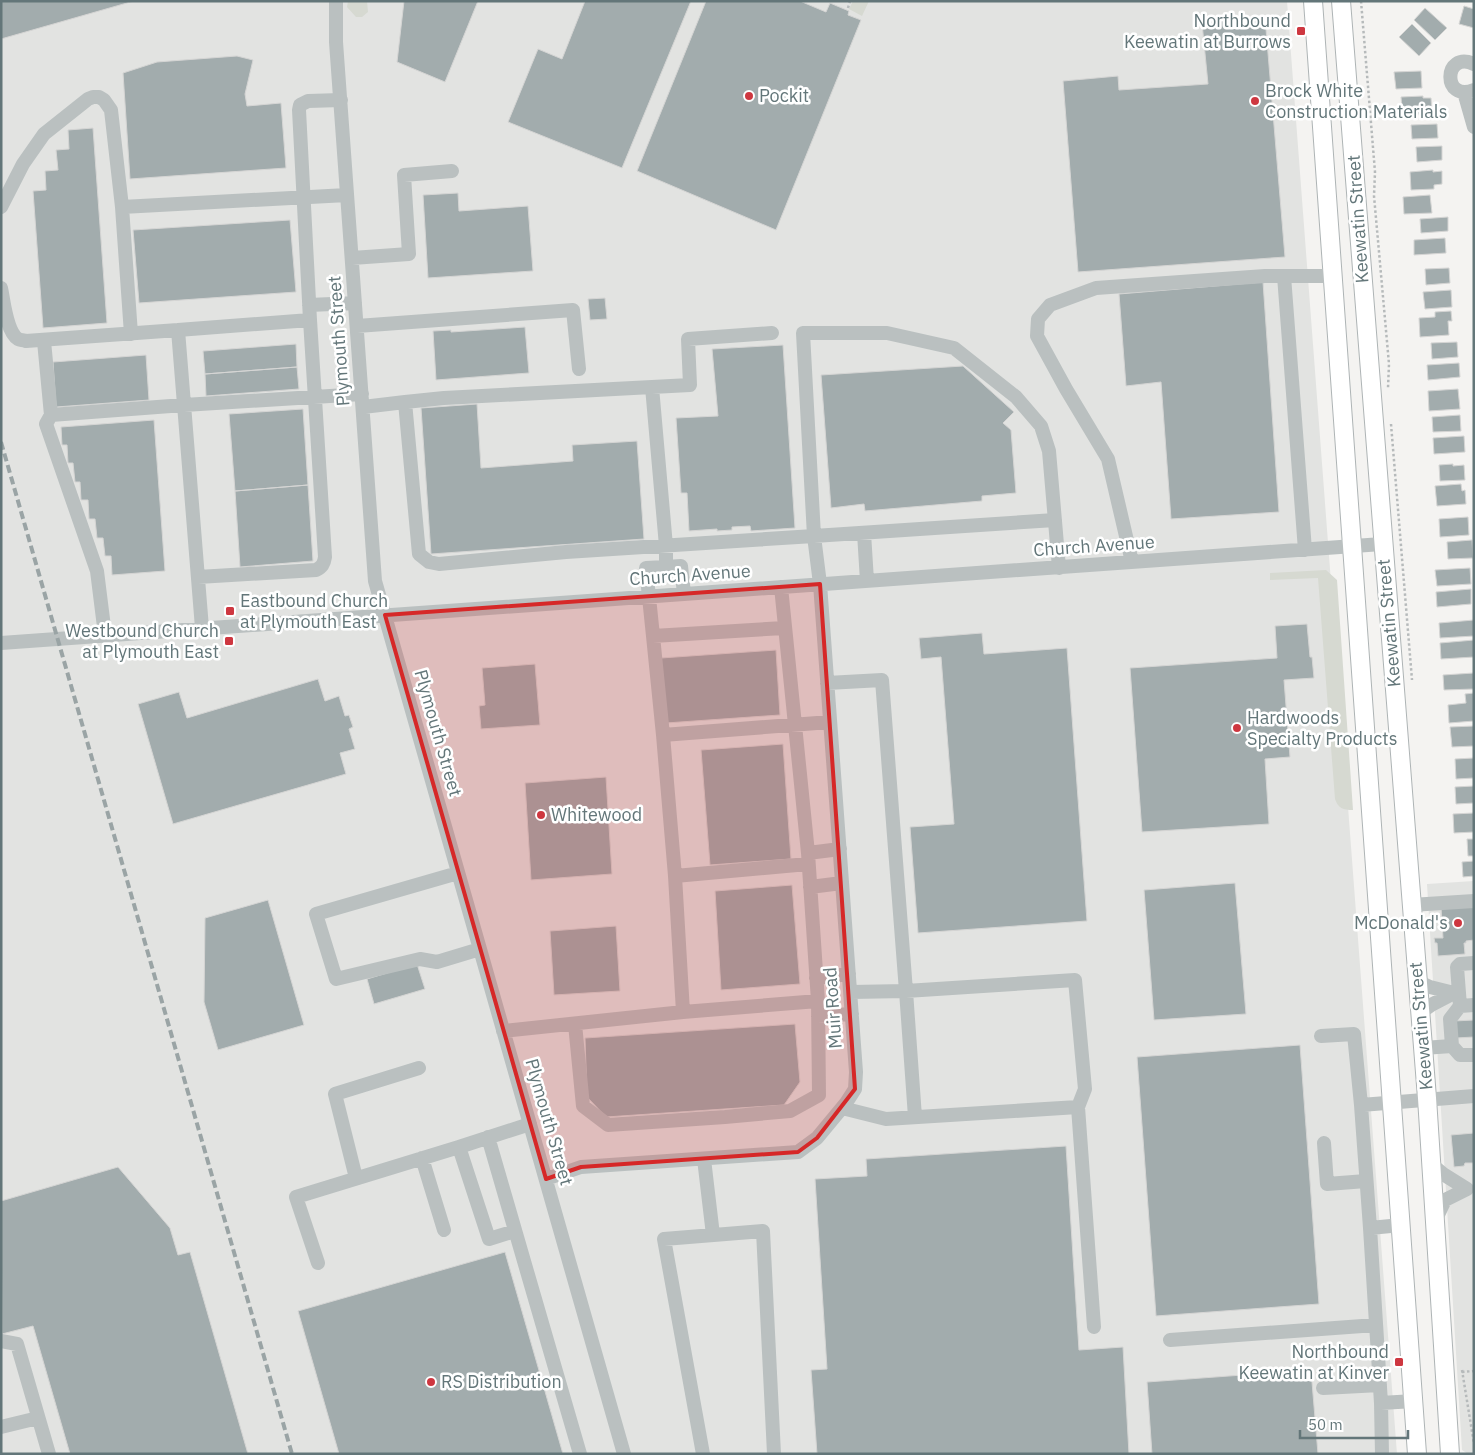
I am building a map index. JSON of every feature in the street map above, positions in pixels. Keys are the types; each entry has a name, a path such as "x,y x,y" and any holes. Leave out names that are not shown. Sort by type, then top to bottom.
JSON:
{"main road":[{"name":"Keewatin Street","path":"1314,1 1417,1454"},
{"name":"Keewatin Street","path":"1341,1 1382,544 1427,1098 1450,1454"}],"street":[{"name":"Plymouth Street","path":"336,1 336,42 375,581 624,1454"},
{"path":"1474,64 1462,61 1452,68 1450,75 1452,85 1458,91 1469,91 1474,128"},
{"path":"1,207 23,164 44,134 88,99 99,97 104,100 112,114 122,207 131,334"},
{"path":"198,577 316,570 321,567 326,557 309,305 299,110 300,105 308,101 340,100"},
{"path":"352,258 409,254 404,175 452,171"},
{"path":"122,207 347,195"},
{"path":"1132,562 1108,459 1037,336 1038,319 1050,305 1096,288 1284,276 1334,276"},
{"path":"1284,276 1305,550"},
{"path":"1,288 8,324 12,333 18,339 26,341 310,320"},
{"path":"309,305 355,303"},
{"path":"357,326 574,310 579,369"},
{"path":"178,330 202,628"},
{"path":"51,415 315,397 405,402 444,398 690,385 688,340 772,333"},
{"name":"Muir Road","path":"546,1179 581,1167 798,1152 817,1138 842,1108 855,1088 856,1072 851,992 820,584 814,536 803,333 887,333 954,348 1016,397 1041,426 1049,451 1055,520"},
{"path":"44,341 51,415 46,424 97,571 105,635"},
{"path":"652,387 666,546 666,567"},
{"path":"405,402 419,554 429,562 439,564 566,552 1055,520 1059,568"},
{"path":"864,533 867,581"},
{"name":"Church Avenue","path":"1,643 1382,544"},
{"path":"683,1012 675,876 646,568 681,566 684,594"},
{"path":"575,1024 583,1106 608,1125 790,1111 819,1095 818,1001 808,858 781,586"},
{"path":"653,636 784,628"},
{"path":"827,683 882,680 915,1117"},
{"path":"663,735 830,722"},
{"path":"675,876 808,858 840,849"},
{"path":"458,873 316,914 336,980 420,959 437,962 480,949"},
{"path":"810,887 842,883"},
{"path":"1411,905 1474,901"},
{"path":"1474,963 1460,964 1457,967 1462,999 1450,1019 1452,1046 1460,1055 1474,1055"},
{"path":"816,978 849,974"},
{"path":"851,992 906,991 1075,980 1085,1089 1078,1107 1094,1327"},
{"path":"1417,981 1462,999"},
{"path":"1420,1012 1431,1005 1462,999"},
{"path":"503,1030 818,1001"},
{"path":"818,1016 852,1014"},
{"path":"1321,1036 1354,1034 1370,1228 1381,1403 1382,1454"},
{"path":"1423,1048 1452,1046"},
{"path":"356,1178 334,1094 419,1068"},
{"path":"1360,1104 1474,1096"},
{"path":"842,1108 886,1119 1078,1107"},
{"path":"318,1263 296,1197 530,1124"},
{"path":"488,1137 580,1454"},
{"path":"1324,1143 1327,1184 1366,1182"},
{"path":"459,1147 489,1239 515,1231"},
{"path":"422,1158 444,1230"},
{"path":"704,1159 713,1235"},
{"path":"1431,1164 1467,1189 1444,1200 1435,1221"},
{"path":"1370,1228 1401,1225"},
{"path":"703,1454 664,1239 763,1230 774,1454"},
{"path":"1170,1340 1376,1325"},
{"path":"1,1341 17,1344 49,1454"},
{"path":"1323,1388 1380,1385"},
{"path":"1381,1403 1414,1401"},
{"path":"1,1427 38,1418"}],"path":[{"path":"848,8 850,1"},
{"path":"1361,1 1375,172 1374,202 1389,364 1389,397"},
{"path":"1390,418 1394,440 1412,680"},
{"path":"1460,1364 1474,1444"},
{"path":"1462,1372 1474,1371"}],"highlighted area":[{"path":"820,584 855,1089 817,1138 798,1152 581,1167 546,1179 385,615"}],"shaded area":[{"path":"1,1 1287,1 1397,1454 1,1454"},
{"path":"348,1 367,1 368,12 362,17 356,17 347,7"},
{"path":"853,1 869,1 862,16 849,9"},
{"path":"1326,570 1337,580 1353,810 1341,808 1335,799 1318,578 1270,580 1270,573"},
{"path":"1474,881 1474,1454 1468,1454 1462,1450 1427,884"}],"building":[{"path":"1,1 134,1 1,39"},
{"path":"404,1 478,1 445,82 397,62"},
{"path":"585,1 691,1 622,168 508,122 538,49 562,59"},
{"name":"Pockit","path":"706,1 800,1 826,12 830,3 849,11 848,15 861,20 776,230 637,171"},
{"path":"1464,6 1474,9 1474,28 1459,24"},
{"path":"1425,8 1447,28 1435,40 1414,20"},
{"path":"1265,17 1285,257 1078,272 1063,81 1118,76 1119,90 1208,84 1202,23"},
{"path":"1412,24 1431,43 1419,56 1399,37"},
{"path":"237,56 253,60 245,94 247,106 281,103 286,168 130,179 123,73 157,62"},
{"path":"1421,71 1422,88 1396,89 1394,72"},
{"path":"1423,96 1423,98 1431,98 1432,113 1403,117 1401,97"},
{"path":"1437,124 1438,138 1412,139 1411,125"},
{"path":"93,128 107,323 43,328 33,191 46,190 45,171 58,170 56,150 69,149 68,130"},
{"path":"1442,146 1442,160 1417,162 1416,147"},
{"path":"1433,170 1433,172 1442,171 1442,184 1434,185 1434,189 1411,190 1410,172"},
{"path":"458,193 459,211 528,206 533,271 428,278 423,195"},
{"path":"1430,195 1432,213 1404,214 1403,197"},
{"path":"1448,217 1448,231 1421,233 1420,219"},
{"path":"290,220 296,292 139,303 133,230"},
{"path":"1445,238 1446,253 1414,255 1414,240"},
{"path":"1449,268 1450,283 1426,285 1425,269"},
{"path":"1263,282 1279,512 1171,519 1161,382 1126,386 1119,294"},
{"path":"1451,290 1452,307 1425,309 1423,292"},
{"path":"605,298 607,319 590,320 588,299"},
{"path":"1451,311 1452,321 1448,321 1449,335 1420,337 1419,318 1435,317 1435,312"},
{"path":"525,327 529,373 436,380 433,331 451,330 451,332"},
{"path":"1457,342 1458,357 1432,359 1431,343"},
{"path":"296,344 297,367 205,374 203,351"},
{"path":"783,345 795,528 751,531 750,526 732,527 732,530 689,531 687,493 681,493 676,418 718,416 712,349"},
{"path":"146,355 149,400 56,407 53,362"},
{"path":"1459,363 1460,377 1428,380 1427,365"},
{"path":"963,366 1014,412 1003,423 1011,430 1016,493 982,496 982,501 865,511 864,504 831,508 821,375"},
{"path":"297,367 299,389 206,396 205,374"},
{"path":"1458,389 1460,409 1429,411 1428,391"},
{"path":"477,404 481,468 573,461 572,445 637,441 644,539 431,554 421,408"},
{"path":"303,409 308,485 235,491 229,414"},
{"path":"1460,415 1461,431 1433,432 1432,417"},
{"path":"154,420 165,571 112,575 111,556 105,556 103,538 97,538 95,519 89,519 88,500 81,500 80,482 75,482 73,463 68,463 67,445 62,445 61,427"},
{"path":"1464,436 1465,452 1434,454 1433,438"},
{"path":"1453,464 1453,466 1464,465 1465,480 1440,481 1439,465"},
{"path":"1461,484 1462,491 1465,490 1466,504 1437,506 1435,486"},
{"path":"308,485 313,561 240,567 235,491"},
{"path":"1468,517 1469,535 1440,537 1439,519"},
{"path":"1472,540 1473,558 1448,559 1447,542"},
{"path":"1470,568 1471,584 1437,586 1435,570"},
{"path":"1471,589 1471,604 1437,607 1436,592"},
{"path":"1474,620 1474,636 1440,638 1439,623"},
{"path":"1307,624 1314,678 1284,680 1290,757 1265,759 1269,824 1142,832 1130,668 1277,658 1275,626"},
{"path":"982,633 984,654 1067,648 1087,921 918,933 910,827 954,824 941,657 921,659 919,638"},
{"path":"1474,640 1474,657 1441,659 1440,643"},
{"path":"776,650 780,715 666,723 661,658"},
{"path":"535,664 540,725 481,729 479,706 485,705 482,668"},
{"path":"1474,673 1474,689 1444,690 1443,675"},
{"path":"318,679 325,701 339,696 345,716 349,715 353,727 349,729 355,749 340,753 346,774 173,824 138,704 179,692 187,718"},
{"path":"1474,693 1474,721 1449,723 1448,705 1466,703 1465,694"},
{"path":"1474,726 1474,746 1452,747 1450,727"},
{"path":"783,744 791,859 710,865 701,750"},
{"path":"1474,758 1474,778 1456,779 1455,759"},
{"path":"606,777 612,874 531,880 525,783"},
{"path":"1474,786 1474,803 1456,804 1455,787"},
{"path":"1474,813 1474,832 1454,833 1453,814"},
{"path":"1467,839 1474,839 1474,856 1468,856"},
{"path":"1474,861 1474,876 1463,877 1462,862"},
{"path":"1235,883 1246,1014 1154,1020 1144,890"},
{"path":"792,885 800,984 721,990 715,891"},
{"path":"268,900 304,1025 218,1050 204,1002 205,918"},
{"name":"McDonald's","path":"1474,904 1474,940 1464,943 1465,954 1438,956 1437,943 1435,943 1434,938 1443,938 1441,907"},
{"path":"616,926 620,991 554,995 550,931"},
{"path":"417,964 425,989 374,1004 367,979"},
{"path":"1474,1020 1474,1037 1456,1038 1454,1021"},
{"path":"795,1024 800,1082 784,1105 606,1117 587,1097 585,1038"},
{"path":"1300,1045 1319,1304 1156,1316 1137,1057"},
{"path":"1474,1133 1474,1163 1465,1163 1464,1166 1454,1167 1451,1135"},
{"path":"1066,1146 1079,1350 1123,1347 1129,1454 817,1454 811,1370 827,1369 815,1179 867,1176 866,1159"},
{"path":"118,1167 170,1228 178,1255 190,1252 248,1454 70,1454 33,1326 2,1334 1,1201"},
{"name":"RS Distribution","path":"505,1252 563,1454 339,1454 298,1311"},
{"path":"1311,1370 1318,1454 1152,1454 1147,1382"}],"railway":[{"path":"1,442 292,1454"}],"place":[{"name":"Northbound Keewatin at Burrows","path":"1301,31"},
{"name":"Pockit","path":"749,96"},
{"name":"Brock White Construction Materials","path":"1255,101"},
{"name":"Eastbound Church at Plymouth East","path":"230,611"},
{"name":"Westbound Church at Plymouth East","path":"229,641"},
{"name":"Hardwoods Specialty Products","path":"1237,728"},
{"name":"Whitewood","path":"541,815"},
{"name":"McDonald's","path":"1458,923"},
{"name":"Northbound Keewatin at Kinver","path":"1399,1362"},
{"name":"RS Distribution","path":"431,1382"}]}
